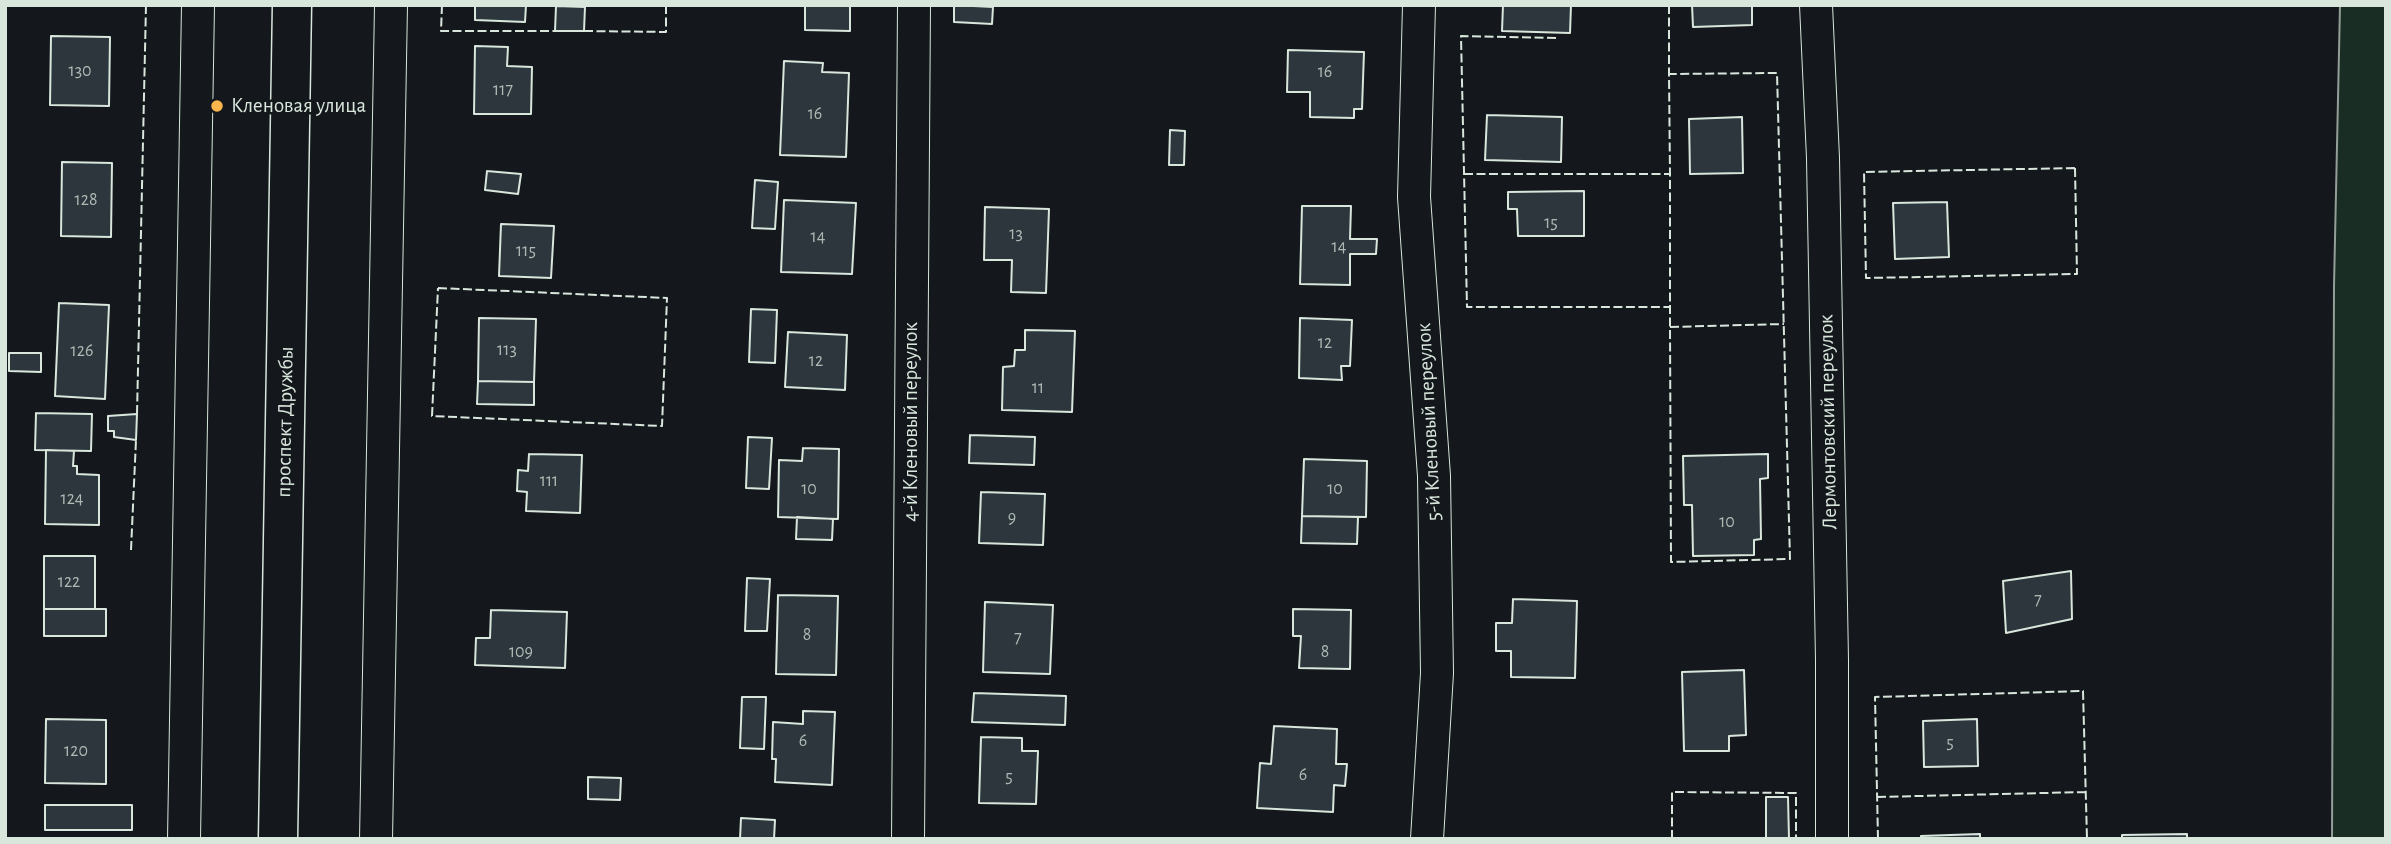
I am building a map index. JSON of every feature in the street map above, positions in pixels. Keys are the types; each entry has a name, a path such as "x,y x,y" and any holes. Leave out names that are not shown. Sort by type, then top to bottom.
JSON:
{"main road":[{"name":"проспект Дружбы","path":"278,839 292,5"}],"street":[{"path":"184,839 198,5"},
{"path":"376,839 391,5"},
{"name":"4-й Кленовый переулок","path":"908,839 914,5"},
{"name":"5-й Кленовый переулок","path":"1419,5 1414,197 1434,476 1436,633 1427,839"},
{"name":"Лермонтовский переулок","path":"1816,5 1823,158 1832,839"}],"green space":[{"path":"2340,5 2386,5 2386,839 2332,839 2334,286"}],"building":[{"path":"475,5 526,5 525,22 475,20"},
{"path":"805,5 850,5 850,31 805,30"},
{"path":"954,5 993,7 992,24 954,22"},
{"path":"1503,5 1571,5 1570,33 1502,31"},
{"path":"1692,5 1752,5 1752,25 1693,27"},
{"path":"556,6 585,7 584,31 555,31"},
{"path":"51,36 110,37 109,106 50,105"},
{"path":"475,46 508,47 507,66 532,67 531,114 474,114"},
{"path":"1288,50 1364,52 1362,109 1354,109 1354,118 1310,117 1310,92 1287,92"},
{"path":"784,61 823,63 822,72 849,73 846,157 780,155"},
{"path":"1487,115 1562,117 1561,162 1485,160"},
{"path":"1742,117 1743,173 1690,174 1689,119"},
{"path":"1170,130 1185,131 1184,165 1169,165"},
{"path":"62,162 112,163 111,237 61,236"},
{"path":"487,171 521,174 518,194 485,190"},
{"path":"755,180 778,182 775,229 752,228"},
{"path":"1584,191 1584,236 1518,236 1517,209 1508,209 1508,192"},
{"path":"784,200 856,203 852,274 781,272"},
{"path":"1947,202 1949,257 1895,259 1893,203"},
{"path":"1302,206 1351,206 1350,239 1377,239 1376,254 1350,254 1350,285 1300,284"},
{"path":"985,207 1049,209 1046,293 1011,292 1012,260 984,260"},
{"path":"501,224 554,226 551,278 499,276"},
{"path":"59,303 109,305 105,399 55,396"},
{"path":"751,309 777,310 775,363 749,362"},
{"path":"479,318 536,319 534,382 478,381"},
{"path":"1300,318 1352,320 1350,366 1341,366 1342,380 1299,378"},
{"path":"1025,330 1075,331 1072,412 1002,410 1003,367 1014,366 1015,350 1025,350"},
{"path":"788,332 847,335 845,390 785,387"},
{"path":"9,353 41,353 41,372 9,371"},
{"path":"478,381 534,382 534,405 477,404"},
{"path":"36,413 92,414 91,451 35,450"},
{"path":"137,414 136,440 114,437 114,431 108,431 108,416"},
{"path":"970,435 1035,437 1034,465 969,463"},
{"path":"748,437 772,438 769,489 746,488"},
{"path":"803,448 839,449 838,519 778,517 779,460 802,461"},
{"path":"46,450 74,451 73,466 77,466 77,474 99,475 99,525 45,524"},
{"path":"529,454 582,455 580,513 526,511 527,492 517,491 518,470 528,471"},
{"path":"1768,454 1768,478 1760,479 1761,539 1754,540 1754,555 1693,556 1692,505 1684,505 1683,456"},
{"path":"1304,459 1367,461 1366,517 1302,516"},
{"path":"981,492 1045,494 1043,545 979,543"},
{"path":"1302,516 1358,517 1357,544 1301,543"},
{"path":"797,517 833,519 832,540 796,539"},
{"path":"44,556 95,556 95,609 44,609"},
{"path":"2071,571 2072,619 2006,633 2003,581"},
{"path":"747,578 770,579 767,631 745,631"},
{"path":"778,595 838,596 836,675 776,674"},
{"path":"1513,599 1577,601 1575,678 1511,677 1511,651 1496,651 1496,623 1512,623"},
{"path":"985,602 1053,605 1050,674 983,672"},
{"path":"44,609 106,609 106,636 44,636"},
{"path":"1293,609 1351,610 1350,669 1299,668 1301,636 1293,636"},
{"path":"491,610 567,612 565,668 475,665 476,638 490,638"},
{"path":"1744,670 1746,735 1729,736 1729,751 1684,751 1682,672"},
{"path":"974,693 1066,696 1065,725 972,722"},
{"path":"742,697 766,697 764,749 740,748"},
{"path":"803,711 835,712 832,785 775,782 776,759 772,759 773,722 803,724"},
{"path":"46,719 106,720 106,784 45,783"},
{"path":"1977,719 1978,766 1924,767 1923,721"},
{"path":"1274,726 1337,729 1336,764 1347,764 1345,786 1334,785 1333,812 1257,808 1260,763 1271,764"},
{"path":"981,737 1022,738 1022,751 1038,751 1036,804 979,803"},
{"path":"588,777 621,778 620,800 588,799"},
{"path":"1766,797 1788,797 1789,839 1766,839"},
{"path":"45,805 132,805 132,830 45,830"},
{"path":"741,818 775,820 774,839 740,839"},
{"path":"1980,834 1980,839 1921,839 1921,836"},
{"path":"2187,834 2187,839 2122,839 2122,835"}],"fence":[{"path":"137,414 146,5"},
{"path":"442,5 441,31 555,31"},
{"path":"584,31 666,32 666,5"},
{"path":"1669,5 1669,74 1670,174 1671,562 1790,559 1777,73 1669,74"},
{"path":"1556,38 1461,36 1467,307 1670,307"},
{"path":"2075,168 2077,274 1866,278 1864,172 2075,168"},
{"path":"1464,174 1670,174"},
{"path":"438,288 667,298 662,426 432,416 438,288"},
{"path":"1670,327 1784,324"},
{"path":"131,550 136,440"},
{"path":"1878,839 1875,697 2083,691 2087,839"},
{"path":"1672,839 1672,792 1796,793 1796,839"},
{"path":"1877,797 2086,792"}],"place":[{"name":"Кленовая улица","path":"217,106"}]}
